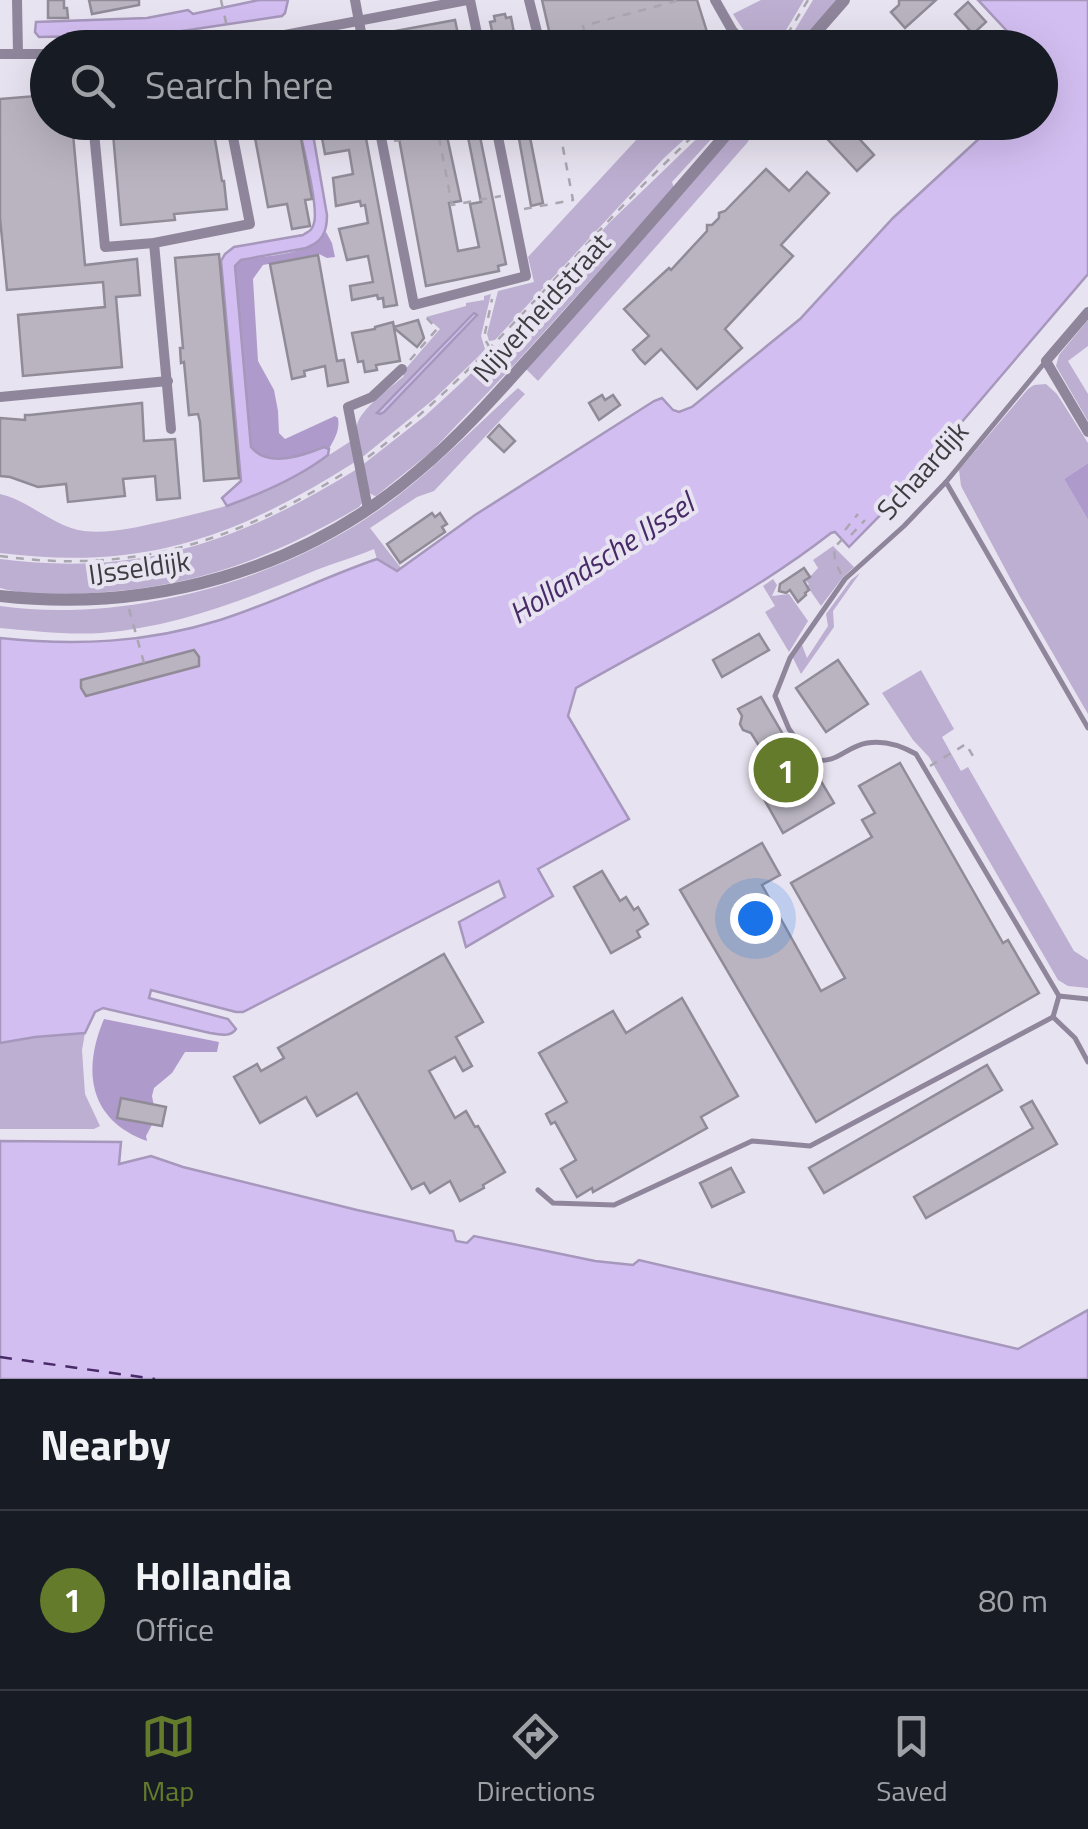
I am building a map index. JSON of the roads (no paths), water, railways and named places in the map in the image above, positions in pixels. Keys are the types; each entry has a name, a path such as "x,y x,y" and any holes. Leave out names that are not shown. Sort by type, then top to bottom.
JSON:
{"street":[{"path":"17,0 18,54"},
{"path":"355,0 361,30"},
{"path":"315,30 469,0 476,30"},
{"path":"529,0 536,30"},
{"path":"715,0 732,30"},
{"path":"818,30 844,0"},
{"path":"0,54 30,54"},
{"path":"95,140 105,247 154,243 250,224 234,140"},
{"path":"381,140 417,304 526,276 498,140"},
{"name":"Nijverheidstraat","path":"281,556 368,509 415,474 468,424 721,140"},
{"path":"154,243 171,429"},
{"name":"Schaardijk","path":"1046,361 1088,312"},
{"path":"1046,361 1088,432"},
{"path":"368,509 348,406 372,397 402,369"},
{"path":"0,398 168,381"},
{"name":"IJsseldijk","path":"0,596 59,600 169,592 281,556"}],"lane":[{"name":"Schaardijk","path":"1046,361 946,482 845,580 790,658 775,696 789,730 811,760 834,759 866,743 900,745 916,754 1060,996"},
{"path":"946,482 1088,728"},
{"path":"538,1190 553,1203 614,1205 752,1141 810,1146 1053,1017 1060,996 1088,999"},
{"path":"1053,1017 1075,1038 1088,1062"}],"water":[{"path":"259,0 288,0 282,16 188,30 35,30 36,22 147,18 188,10 193,14"},
{"name":"Hollandsche IJssel","path":"978,0 1088,0 1088,274 897,498 849,547 835,532 831,533 739,596 576,688 568,716 629,819 538,869 553,896 466,947 459,922 505,897 499,881 243,1012 151,990 149,998 228,1019 236,1029 231,1034 210,1033 103,1008 95,1012 85,1033 0,1043 0,638 83,642 165,634 240,613 377,559 397,571 475,515 654,401 662,398 679,412 692,407 800,319 893,218 978,140 1058,140 1058,30 1006,30"},
{"path":"302,140 314,140 327,215 320,240 306,248 241,260 235,266 251,447 276,459 324,447 329,449 328,455 280,484 227,506 222,498 241,481 221,261 234,247 310,231 315,215"},
{"path":"474,313 477,315 384,412 377,413"},
{"path":"0,1141 121,1142 119,1164 151,1156 453,1231 456,1241 467,1243 474,1236 595,1261 633,1265 639,1260 1018,1349 1088,1310 1088,1379 0,1379"}],"place":[{"name":"Hollandia","path":"786,770"}]}
